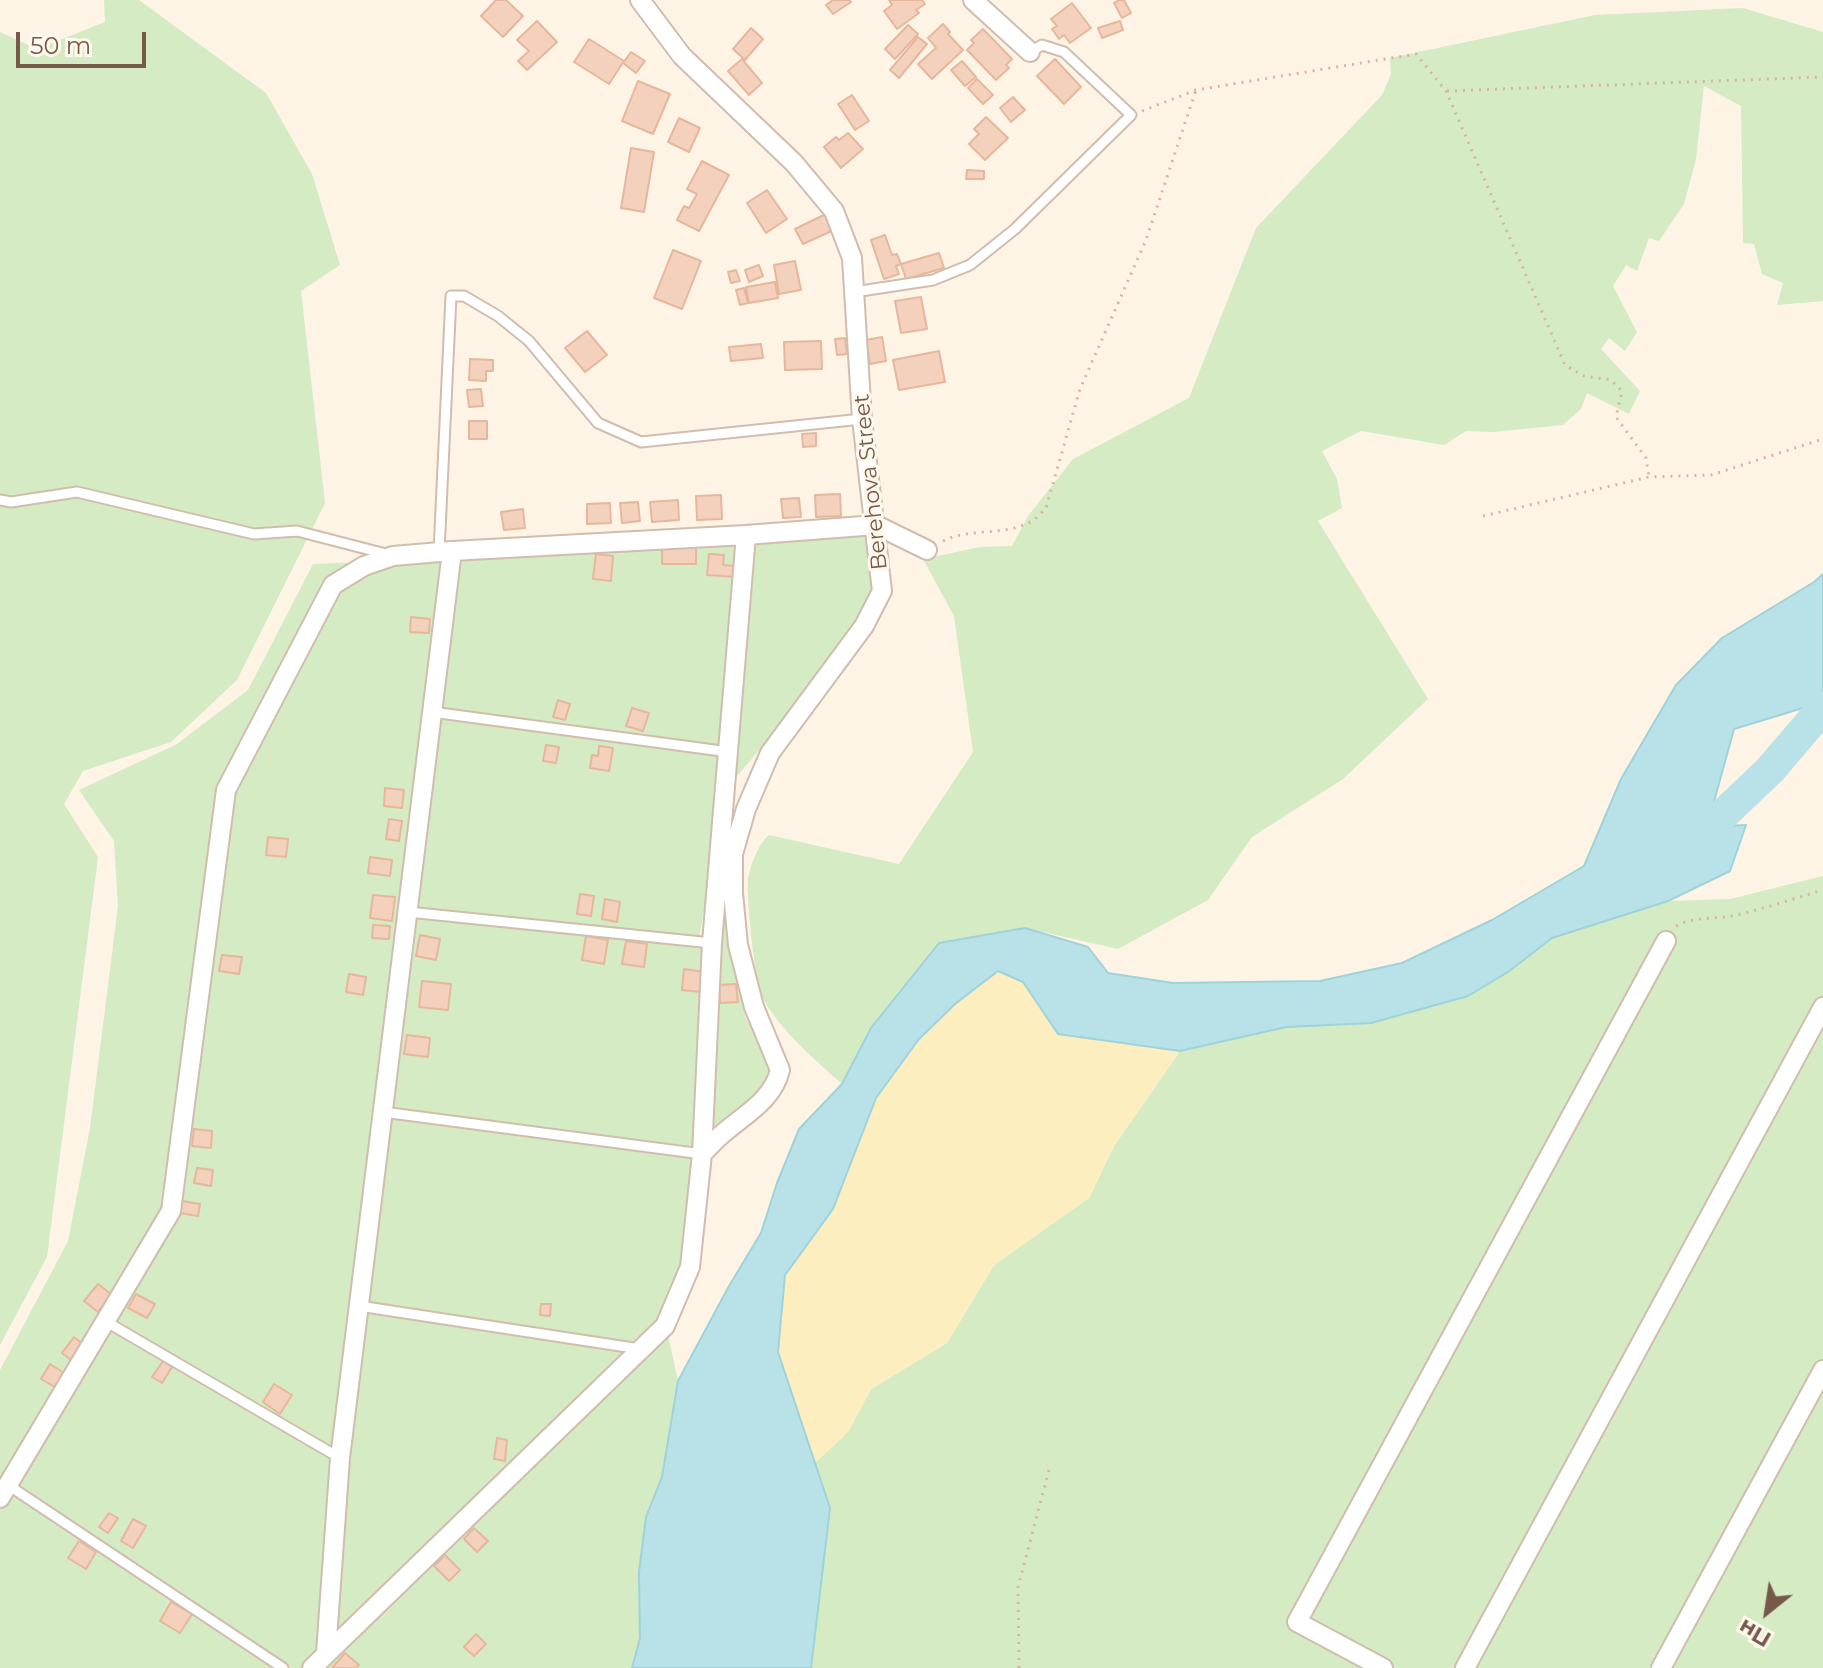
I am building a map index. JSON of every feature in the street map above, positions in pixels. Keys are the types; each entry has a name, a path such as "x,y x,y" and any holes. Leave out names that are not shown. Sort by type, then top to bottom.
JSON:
{"street":[{"name":"Berehova Street","path":"640,0 682,56 794,163 834,211 852,258 862,419 882,591 864,626 770,753 746,809 733,854 738,945 754,1007 780,1070 772,1090 702,1154"},
{"path":"973,0 1030,52"},
{"path":"4,1491 171,1211 226,790 333,585 364,566 393,556 876,525 927,550"},
{"path":"312,1668 665,1326 690,1267 702,1154 712,943 746,535"},
{"path":"326,1653 340,1458 432,712 446,552"},
{"path":"1383,1668 1297,1622 1666,941"},
{"path":"1465,1668 1823,1007"},
{"path":"1661,1668 1823,1370"}],"lane":[{"path":"854,292 933,280 970,265 1015,229 1131,115 1064,52 1042,45 1030,52"},
{"path":"446,552 451,296 464,296 498,316 529,341 598,423 641,442 862,419"},
{"path":"0,500 11,502 77,492 254,534 297,531 393,556"},
{"path":"432,712 729,752"},
{"path":"408,912 712,943"},
{"path":"383,1112 702,1154"},
{"path":"359,1306 642,1349"},
{"path":"105,1321 340,1458"},
{"path":"4,1491 283,1668"}],"path":[{"path":"1131,115 1196,90 1416,54 1446,91 1565,365 1584,376 1611,380 1622,391 1616,417 1646,458 1649,477"},
{"path":"1446,91 1823,77"},
{"path":"927,550 957,534 999,532 1033,521 1046,508 1080,389 1146,240 1196,90"},
{"path":"1483,516 1649,477 1711,475 1823,439"},
{"path":"1666,941 1676,925 1686,921 1754,911 1823,890"},
{"path":"1019,1668 1018,1587 1049,1470"}],"green space":[{"path":"104,0 139,0 266,93 312,174 340,265 301,291 325,503 237,680 171,742 83,771 64,804 98,857 47,1257 0,1345 0,32 37,49 105,22"},
{"path":"1743,8 1823,32 1823,301 1777,305 1783,283 1762,274 1754,244 1743,243 1741,106 1704,86 1696,159 1684,204 1659,241 1649,238 1637,271 1626,265 1613,286 1637,332 1625,351 1609,338 1601,349 1640,391 1629,414 1587,393 1581,409 1563,425 1494,432 1466,431 1444,445 1361,431 1322,451 1337,479 1342,508 1318,521 1428,699 1343,779 1252,837 1208,900 1118,949 1025,928 939,943 871,1028 842,1084 789,1034 763,999 752,940 748,878 756,855 769,835 899,864 973,752 954,616 923,559 980,547 1012,546 1028,516 1073,459 1189,398 1256,228 1382,95 1391,74 1390,58 1595,15"},
{"path":"873,531 879,592 791,713 719,797 711,871 697,950 724,906 729,947 746,1019 762,1042 773,1069 757,1101 716,1134 698,1138 690,1254 665,1321 678,1381 662,1477 646,1517 639,1572 640,1638 632,1668 0,1668 0,1370 68,1241 90,1128 118,906 114,841 79,790 177,744 248,690 313,564"},
{"path":"1823,876 1823,1668 811,1668 830,1509 815,1463 848,1432 871,1389 947,1343 994,1265 1089,1198 1114,1146 1180,1051 1286,1027 1371,1023 1508,972 1552,938 1668,901 1730,899"}],"sand":[{"path":"998,971 1023,982 1058,1034 1180,1051 1114,1146 1089,1198 994,1265 947,1343 871,1389 848,1432 815,1463 778,1352 785,1275 833,1209 876,1098 919,1039 955,1004"}],"water":[{"path":"1823,574 1823,702 1734,729 1707,827 1746,825 1730,871 1668,901 1552,938 1508,972 1468,996 1371,1023 1286,1027 1180,1051 1058,1034 1023,982 998,971 955,1004 919,1039 876,1098 833,1209 785,1275 778,1352 830,1508 811,1668 632,1668 640,1638 639,1572 646,1517 662,1477 678,1381 761,1233 799,1129 842,1084 871,1028 939,943 1025,928 1088,947 1108,973 1173,983 1320,981 1402,963 1492,920 1584,866 1621,779 1676,685 1722,638"}],"building":[{"path":"496,0 506,0 523,16 503,37 481,16"},
{"path":"833,0 851,2 833,14 826,5"},
{"path":"889,0 922,0 925,4 916,10 919,13 897,29 884,11 892,5"},
{"path":"1124,0 1131,13 1122,18 1114,3"},
{"path":"1072,3 1091,28 1070,43 1064,35 1059,39 1052,29 1057,26 1051,19"},
{"path":"537,21 557,42 527,70 518,61 529,51 517,40"},
{"path":"1120,21 1123,30 1102,38 1098,28"},
{"path":"943,24 963,50 932,79 918,64 936,48 928,38"},
{"path":"908,25 918,34 895,59 885,49"},
{"path":"751,28 763,39 745,60 733,49"},
{"path":"983,29 1012,59 1006,65 1009,68 996,80 967,50 974,43 971,40"},
{"path":"918,37 927,44 899,78 890,70"},
{"path":"589,39 624,61 609,84 574,62"},
{"path":"631,52 645,61 636,73 623,63"},
{"path":"742,59 762,83 749,95 728,71"},
{"path":"1055,59 1081,87 1064,104 1037,76"},
{"path":"962,61 976,77 965,86 951,70"},
{"path":"977,79 993,95 983,104 968,88"},
{"path":"638,81 670,94 653,134 622,121"},
{"path":"852,95 869,121 855,130 838,104"},
{"path":"1013,97 1025,110 1011,122 1000,108"},
{"path":"986,117 1008,138 985,160 969,144 979,134 974,129"},
{"path":"679,118 700,128 689,152 668,142"},
{"path":"848,133 863,149 841,168 824,147 836,137 839,140"},
{"path":"631,148 654,152 644,212 621,208"},
{"path":"702,161 729,175 699,231 677,220 684,206 689,208 697,194 687,189"},
{"path":"967,170 984,171 984,179 966,179"},
{"path":"767,190 787,219 766,233 747,203"},
{"path":"826,214 834,230 803,244 795,229"},
{"path":"885,235 892,255 897,254 901,264 896,266 899,274 884,279 871,240"},
{"path":"673,250 701,261 682,309 654,298"},
{"path":"939,253 944,268 906,279 901,264"},
{"path":"795,261 801,290 779,294 774,265"},
{"path":"759,265 763,276 749,282 745,270"},
{"path":"736,270 740,281 731,283 728,272"},
{"path":"775,282 778,298 749,303 746,287"},
{"path":"744,288 748,303 740,305 736,290"},
{"path":"921,297 927,329 901,333 895,301"},
{"path":"587,331 607,355 585,372 565,348"},
{"path":"882,337 886,361 870,364 866,340"},
{"path":"845,338 847,354 837,355 835,339"},
{"path":"821,341 822,369 785,370 784,342"},
{"path":"761,344 763,358 731,361 729,347"},
{"path":"939,351 945,382 899,390 893,360"},
{"path":"470,359 493,360 493,371 486,371 486,381 469,380"},
{"path":"481,389 483,406 469,407 467,390"},
{"path":"469,421 487,421 487,439 469,439"},
{"path":"816,433 816,446 803,447 802,434"},
{"path":"840,494 841,516 816,517 815,495"},
{"path":"721,495 722,519 697,520 696,496"},
{"path":"799,498 801,517 783,518 781,499"},
{"path":"678,500 679,520 652,522 650,502"},
{"path":"638,502 640,521 622,523 620,503"},
{"path":"610,503 611,523 587,524 587,504"},
{"path":"523,509 525,528 504,530 501,512"},
{"path":"662,546 696,546 696,564 662,564"},
{"path":"596,554 613,556 611,581 593,579"},
{"path":"709,554 724,555 723,565 737,566 736,577 707,575"},
{"path":"411,617 430,619 429,633 410,632"},
{"path":"558,700 570,704 565,720 553,717"},
{"path":"632,708 649,713 643,731 626,726"},
{"path":"546,745 559,747 556,763 543,761"},
{"path":"599,746 613,748 609,771 590,768 592,755 598,756"},
{"path":"385,788 404,790 402,808 384,806"},
{"path":"389,819 402,821 399,841 386,839"},
{"path":"268,837 288,839 286,857 266,855"},
{"path":"370,857 392,860 390,876 368,873"},
{"path":"580,894 594,896 591,916 577,914"},
{"path":"373,895 395,897 392,921 370,918"},
{"path":"605,899 620,902 617,922 602,919"},
{"path":"373,925 390,926 389,939 372,938"},
{"path":"420,935 440,939 436,960 416,956"},
{"path":"586,936 608,940 604,964 582,960"},
{"path":"626,941 647,944 644,967 622,964"},
{"path":"222,955 242,957 239,974 219,971"},
{"path":"684,969 704,972 701,992 682,990"},
{"path":"349,974 366,977 363,995 346,992"},
{"path":"422,981 451,984 448,1010 419,1007"},
{"path":"736,984 738,1002 720,1003 719,985"},
{"path":"407,1035 430,1038 428,1057 404,1054"},
{"path":"194,1129 212,1131 211,1148 192,1146"},
{"path":"197,1168 213,1170 211,1186 194,1183"},
{"path":"182,1201 200,1204 198,1216 180,1213"},
{"path":"98,1284 112,1295 98,1312 84,1301"},
{"path":"136,1294 155,1304 147,1318 128,1308"},
{"path":"541,1304 551,1304 550,1316 540,1315"},
{"path":"74,1337 83,1344 71,1360 62,1353"},
{"path":"163,1361 172,1367 162,1383 152,1377"},
{"path":"50,1364 64,1373 55,1387 41,1379"},
{"path":"274,1384 292,1395 280,1414 263,1402"},
{"path":"497,1438 507,1440 505,1461 494,1459"},
{"path":"109,1513 118,1518 108,1533 99,1527"},
{"path":"133,1519 146,1526 133,1548 121,1541"},
{"path":"474,1528 488,1541 477,1552 464,1539"},
{"path":"79,1541 96,1552 86,1569 68,1558"},
{"path":"445,1555 460,1570 449,1581 434,1566"},
{"path":"171,1602 192,1614 180,1633 160,1621"},
{"path":"476,1634 486,1644 474,1656 464,1647"},
{"path":"345,1653 359,1665 356,1668 332,1668"}],"waterway":[{"path":"1675,854 1689,847 1770,770 1823,708"}]}
